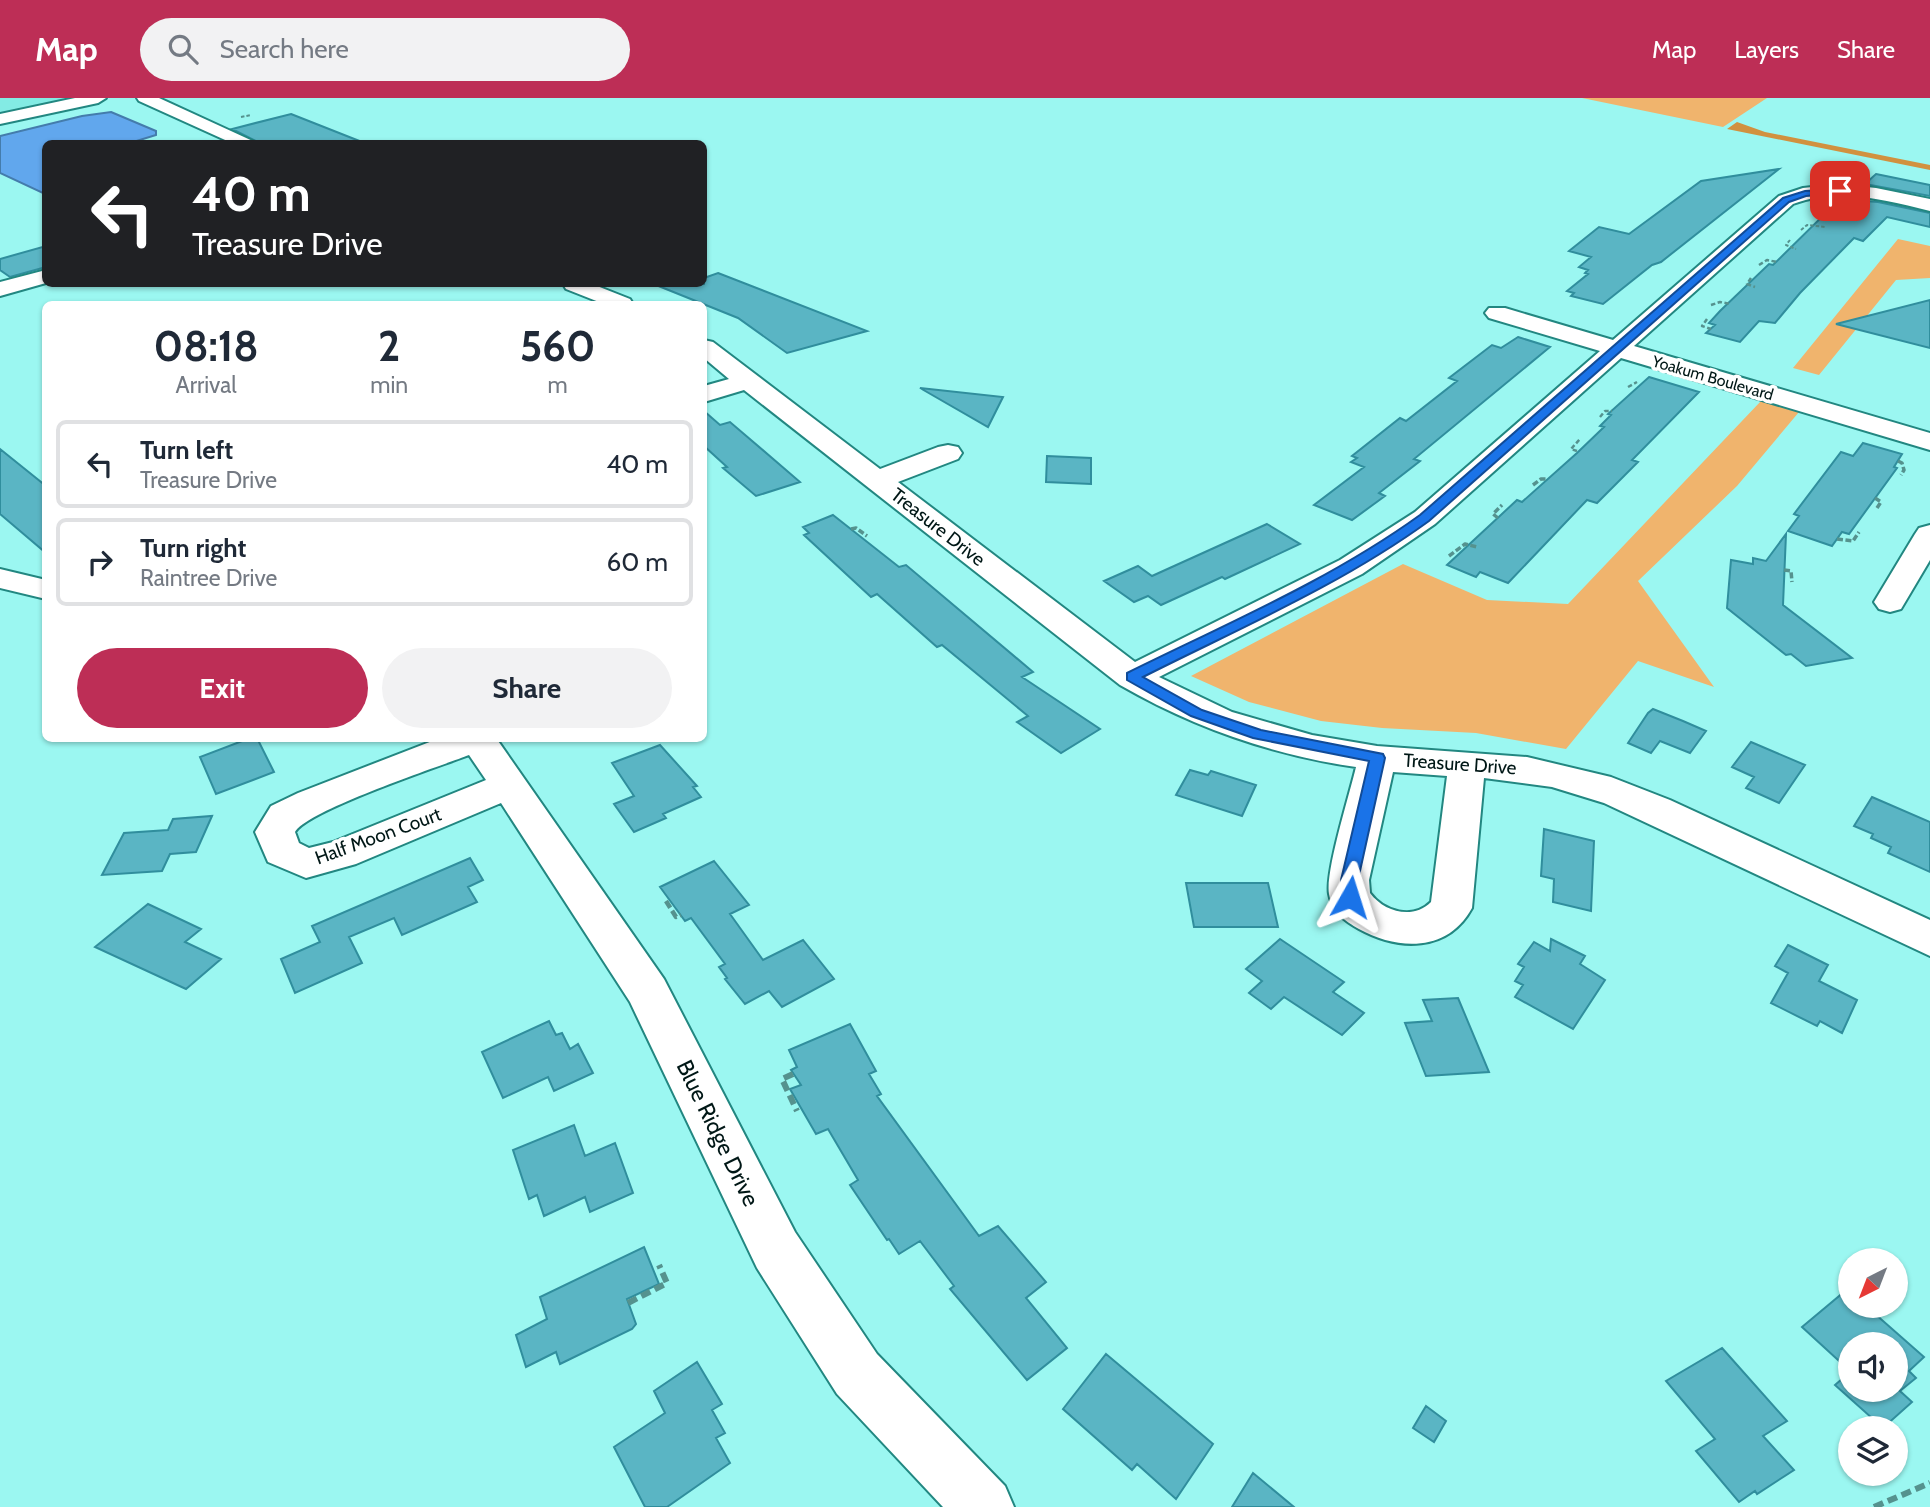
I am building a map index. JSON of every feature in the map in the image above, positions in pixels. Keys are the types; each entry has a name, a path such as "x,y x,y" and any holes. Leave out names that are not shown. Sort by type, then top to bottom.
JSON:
{"street":[{"path":"0,119 98,98"},
{"path":"145,98 241,140"},
{"path":"1132,677 1339,573 1386,546 1424,518 1786,200 1821,192 1852,192 1930,205"},
{"path":"0,289 42,277"},
{"path":"580,287 615,301"},
{"name":"Yoakum Boulevard","path":"1506,307 1625,341 1917,413"},
{"name":"Yoakum Boulevard","path":"1625,341 1930,442"},
{"name":"Treasure Drive","path":"707,348 1132,677 1197,713 1258,734 1377,758 1537,771 1578,780 1688,824 1930,939"},
{"path":"707,393 748,381"},
{"path":"878,480 948,453"},
{"path":"1890,602 1930,534"},
{"path":"0,578 42,589"},
{"name":"Half Moon Court","path":"467,742 312,802 285,817 275,832 282,852 306,863 342,854 509,785"},
{"name":"Blue Ridge Drive","path":"480,742 648,992 776,1250 857,1374 984,1507"},
{"path":"1377,758 1349,880 1350,897 1358,909 1402,930 1439,923 1451,908 1467,764"}],"path":[{"path":"1801,230 1807,225 1825,228"},
{"path":"1790,240 1786,245 1796,249"},
{"path":"1759,265 1768,260 1777,262"},
{"path":"1751,278 1747,284 1755,287"},
{"path":"1711,305 1720,302 1731,304"},
{"path":"1707,319 1702,326 1710,329"},
{"path":"1628,387 1635,382 1644,384"},
{"path":"1600,417 1605,411 1612,411"},
{"path":"1577,451 1571,449 1580,439"},
{"path":"1898,461 1905,470 1901,475"},
{"path":"1533,485 1541,479 1548,480"},
{"path":"1875,498 1881,502 1877,508"},
{"path":"1498,518 1493,514 1502,505"},
{"path":"851,529 856,528 867,536"},
{"path":"1837,539 1853,541 1859,532"},
{"path":"1450,556 1465,544 1477,547"},
{"path":"1784,570 1791,571 1792,582"},
{"path":"666,901 676,916 681,915"},
{"path":"793,1074 782,1079 797,1111"},
{"path":"628,1303 667,1283 659,1265"},
{"path":"1874,1507 1930,1483"}],"shaded area":[{"path":"0,98 69,98 0,113"},
{"path":"1582,98 1767,98 1723,127"},
{"path":"1737,122 1765,132 1930,165 1930,170 1727,129"},
{"path":"1898,239 1930,246 1930,278 1896,280 1819,375 1793,368"},
{"path":"1761,401 1799,412 1737,486 1638,581 1714,687 1638,661 1566,749 1476,733 1382,728 1321,721 1249,702 1191,676 1403,564 1487,600 1568,604"}],"water":[{"path":"111,112 156,131 156,135 140,140 42,140 42,193 0,173 0,136 82,116"}],"building":[{"path":"291,114 357,140 254,140 232,129"},
{"path":"1779,169 1603,304 1571,296 1574,293 1567,291 1588,274 1585,273 1588,270 1579,267 1591,257 1569,251 1599,227 1629,234 1701,181"},
{"path":"1876,174 1930,185 1930,196 1865,184"},
{"path":"1840,199 1878,202 1930,213 1930,227 1887,217 1863,241 1854,238 1800,293 1775,323 1759,321 1740,342 1706,333 1715,325 1709,323 1720,311 1769,264 1773,265"},
{"path":"42,247 42,268 10,277 0,270 0,259"},
{"path":"718,273 867,331 787,353 738,318 707,306 707,301 696,301 661,287 707,287 707,277"},
{"path":"1930,300 1930,348 1836,324"},
{"path":"1518,337 1550,347 1414,459 1420,461 1379,493 1385,496 1352,520 1314,505 1364,467 1351,462 1357,458 1352,456 1400,418 1406,421 1457,381 1449,378 1492,345 1501,348"},
{"path":"1649,377 1699,392 1632,460 1638,462 1597,503 1587,500 1508,583 1480,572 1476,577 1447,565 1517,500 1522,502 1577,453 1604,427 1600,426 1611,415 1608,414"},
{"path":"920,388 1003,397 988,427"},
{"path":"707,414 720,425 730,422 800,482 756,496 723,468 727,467 707,449"},
{"path":"1863,443 1902,454 1894,467 1897,468 1849,534 1842,532 1832,546 1788,531 1799,516 1794,514 1841,452 1853,456"},
{"path":"0,449 42,483 42,550 0,514"},
{"path":"1047,456 1091,458 1091,484 1046,482"},
{"path":"833,515 899,567 906,565 1033,672 1022,677 1100,729 1061,753 1017,722 1028,716 942,645 937,647 877,594 871,597 804,535 809,533 803,527"},
{"path":"1267,524 1300,544 1161,605 1148,596 1134,602 1104,581 1138,566 1152,576"},
{"path":"1786,534 1783,605 1852,658 1806,666 1791,654 1786,655 1727,608 1731,560 1753,564 1753,558 1766,561"},
{"path":"1653,709 1706,731 1690,753 1660,741 1651,753 1628,743"},
{"path":"239,742 259,742 274,772 216,794 200,757"},
{"path":"1751,742 1805,765 1779,803 1746,788 1754,777 1732,767"},
{"path":"660,745 697,786 693,787 701,797 663,814 666,818 634,832 614,804 634,796 612,763"},
{"path":"1190,770 1208,775 1211,771 1256,785 1242,816 1176,795"},
{"path":"1872,797 1930,822 1930,872 1888,853 1891,847 1871,838 1873,834 1854,826"},
{"path":"212,816 196,852 170,854 162,871 102,875 124,833 168,830 173,819"},
{"path":"1544,829 1594,841 1591,911 1553,902 1554,879 1541,876"},
{"path":"470,858 483,880 468,887 477,902 402,935 394,918 349,937 362,963 295,993 281,959 320,942 312,926"},
{"path":"714,861 749,905 730,914 763,960 803,940 834,979 782,1007 769,991 745,1004 719,967 725,964 691,918 685,921 660,887"},
{"path":"1186,883 1268,883 1278,927 1194,927"},
{"path":"148,904 201,929 185,942 221,959 186,989 95,947"},
{"path":"1280,939 1344,982 1333,992 1364,1013 1342,1035 1284,997 1271,1009 1249,993 1262,981 1246,969"},
{"path":"1551,939 1585,956 1580,964 1605,980 1573,1029 1515,997 1523,985 1515,981 1524,967 1518,964 1534,942 1550,951"},
{"path":"1788,945 1828,965 1819,981 1857,1000 1842,1033 1820,1021 1817,1026 1771,1003 1788,973 1775,966"},
{"path":"1458,998 1489,1072 1426,1076 1405,1023 1432,1021 1423,1000"},
{"path":"549,1021 556,1035 562,1033 570,1049 578,1044 593,1073 554,1091 548,1077 503,1098 482,1052"},
{"path":"850,1024 876,1071 869,1074 881,1094 877,1096 979,1236 998,1226 1046,1282 1026,1298 1067,1348 1027,1380 950,1289 954,1286 920,1241 899,1254 889,1239 887,1240 850,1185 858,1180 828,1129 816,1134 790,1089 801,1085 791,1070 797,1067 789,1050"},
{"path":"574,1125 585,1156 615,1143 633,1193 590,1212 585,1197 544,1216 537,1195 529,1199 513,1150"},
{"path":"644,1247 659,1284 627,1299 636,1324 632,1329 560,1364 556,1352 526,1367 516,1335 547,1319 540,1297"},
{"path":"1838,1297 1838,1318 1880,1318 1896,1332 1838,1332 1838,1360 1802,1327"},
{"path":"1908,1343 1924,1357 1909,1371 1916,1378 1908,1384"},
{"path":"1722,1348 1787,1421 1763,1436 1794,1470 1757,1494 1755,1491 1739,1502 1696,1451 1715,1439 1666,1381"},
{"path":"1106,1354 1213,1444 1176,1499 1137,1464 1132,1470 1063,1409"},
{"path":"697,1362 722,1404 712,1410 725,1433 716,1438 730,1463 667,1507 645,1507 614,1447 665,1413 654,1391"},
{"path":"1908,1398 1912,1402 1896,1416 1870,1416 1854,1402 1908,1402"},
{"path":"1426,1406 1446,1421 1434,1442 1413,1428"},
{"path":"1253,1473 1294,1507 1232,1507"}],"route":[{"path":"1350,897 1349,880 1377,758 1258,734 1197,713 1132,677 1350,567 1386,546 1424,518 1786,200 1805,194 1840,191"}]}
